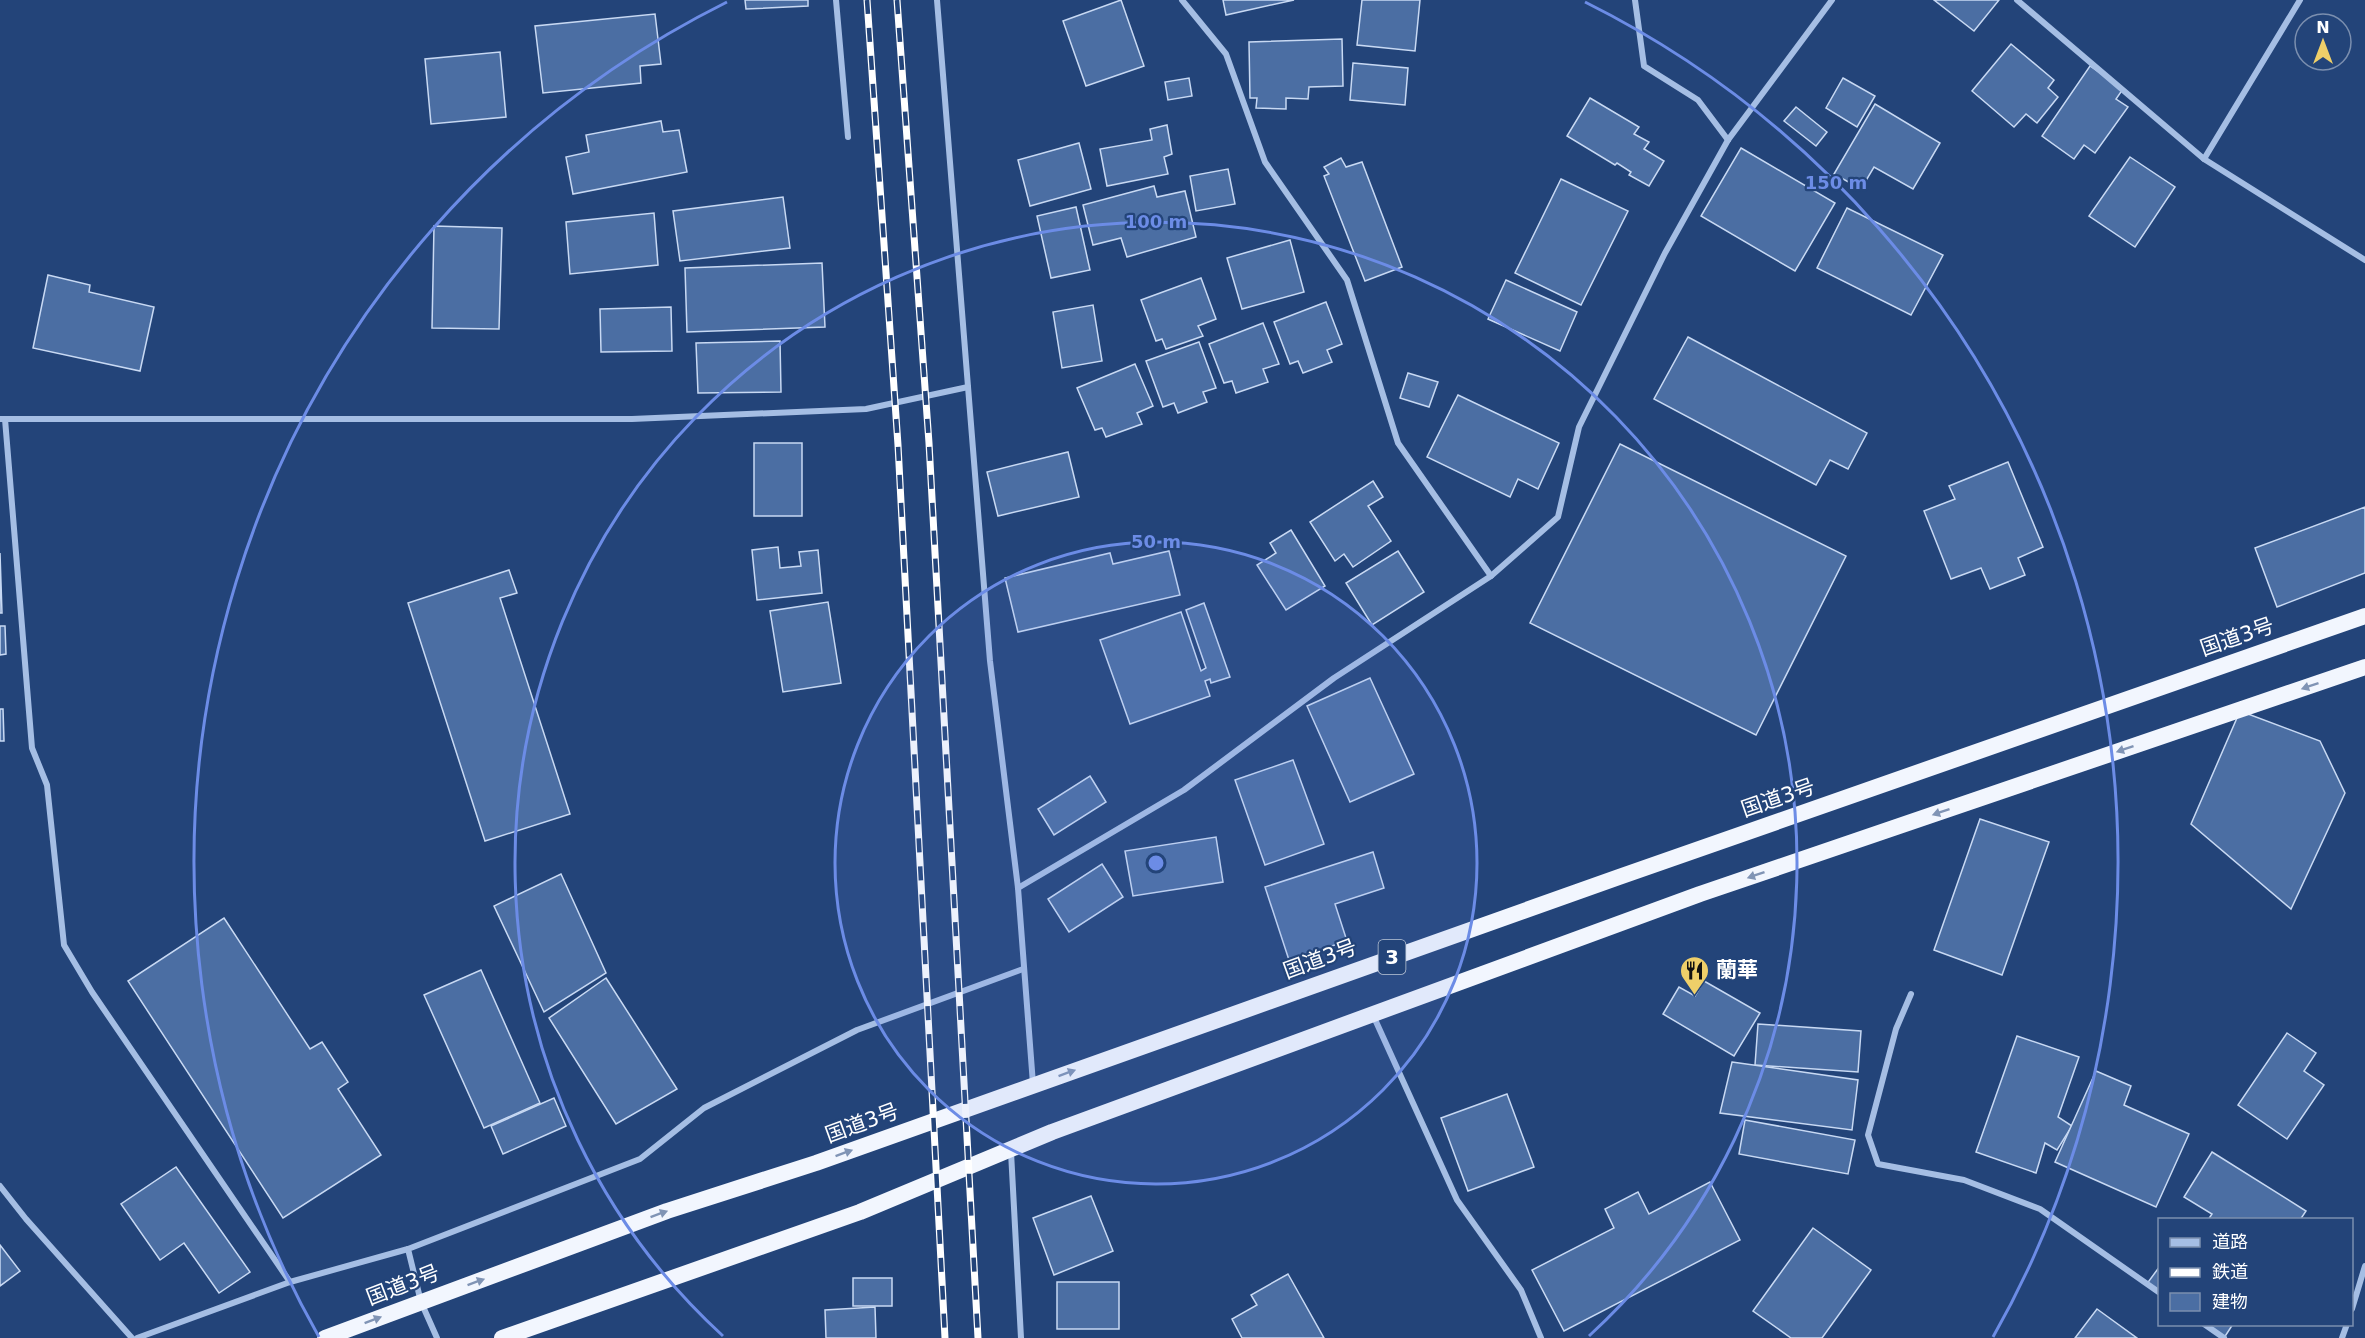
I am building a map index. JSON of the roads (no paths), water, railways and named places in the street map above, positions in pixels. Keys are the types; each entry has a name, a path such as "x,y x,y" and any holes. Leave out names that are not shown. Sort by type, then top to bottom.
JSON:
{"highway":[{"name":"国道3号","path":"325,1338 667,1211 816,1163 2365,616"},
{"name":"3","path":"502,1338 860,1212 1052,1132 1700,894 2365,667"}],"street":[{"path":"836,0 848,137"},
{"path":"937,0 990,661 1018,888 1033,1085"},
{"path":"1182,0 1226,54 1265,162 1347,280 1398,443 1491,576"},
{"path":"1635,0 1644,66 1698,100 1728,140"},
{"path":"1018,888 1184,790 1334,678 1491,576 1558,517 1579,427 1665,253 1728,140 1832,0"},
{"path":"2017,0 2204,159 2365,260"},
{"path":"2204,159 2300,0"},
{"path":"290,1282 92,992 64,945 46,785 32,748 2,419 632,419 866,409 968,387"},
{"path":"137,1338 290,1282 408,1249 640,1160 704,1108 857,1030 1023,969"},
{"path":"1911,994 1896,1029 1868,1135 1878,1164 1964,1180 2040,1209 2158,1292"},
{"path":"1372,1014 1457,1200 1521,1290 1541,1338"},
{"path":"1011,1149 1020,1338"},
{"path":"0,1186 26,1219 132,1338"},
{"path":"408,1249 421,1302 437,1338"},
{"path":"2353,1306 2365,1266"},
{"path":"2207,1326 2224,1338"}],"railway":[{"path":"867,0 898,445 945,1338"},
{"path":"897,0 929,443 978,1338"}],"place":[{"name":"蘭華","path":"1695,996"}]}
